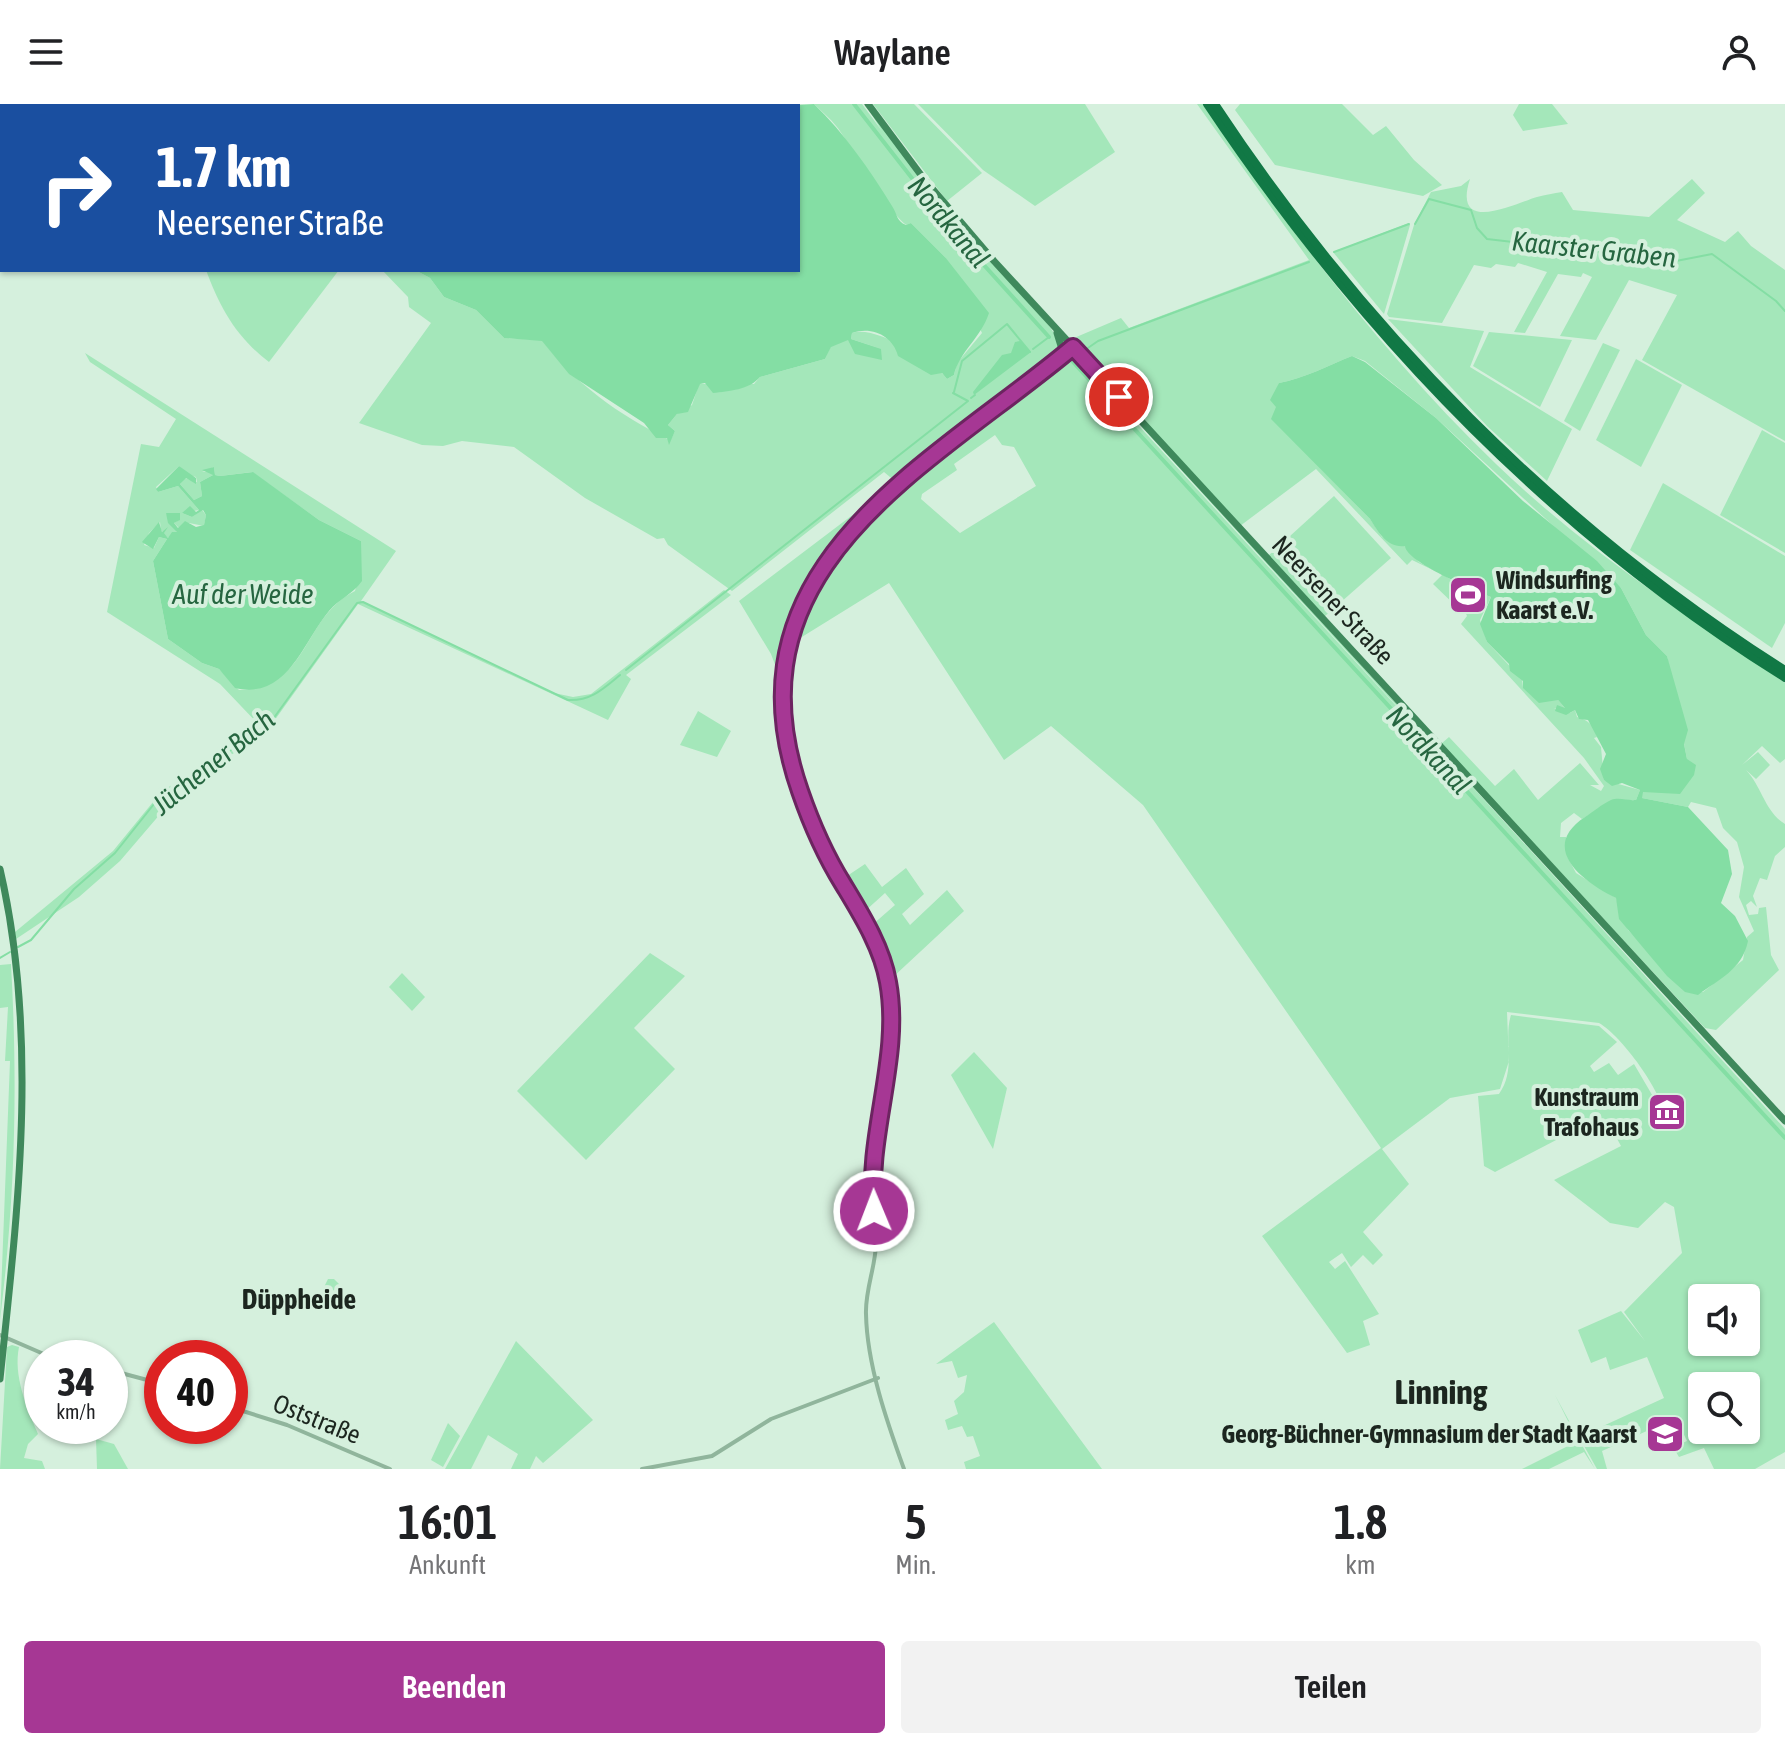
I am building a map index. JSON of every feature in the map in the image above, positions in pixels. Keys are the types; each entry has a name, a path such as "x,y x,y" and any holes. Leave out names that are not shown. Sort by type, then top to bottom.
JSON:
{"highway":[{"path":"1207,104 1332,276 1400,355 1479,437 1634,572 1705,625 1785,678"},
{"path":"1215,104 1332,265 1406,351 1484,433 1618,552 1708,620 1785,670"}],"main road":[{"name":"Neersener Straße","path":"868,104 947,207 1052,324 1785,1121"},
{"path":"1052,324 1061,343 1059,358"},
{"path":"0,869 15,961 23,1074 20,1179 0,1379"}],"street":[{"path":"904,1469 878,1378 866,1310 876,1251 872,1177 889,1032 890,992 880,955 816,831 796,779 785,725 788,656 806,596 850,530 892,490 1059,358 1076,350"},
{"path":"2,1336 24,1345"},
{"path":"642,1469 712,1456 771,1419 878,1378"},
{"name":"Oststraße","path":"248,1413 287,1425 390,1469"}],"shaded area":[{"path":"814,104 862,104 882,131 865,104 1050,327 1057,338 1059,354 1016,393 886,493 850,529 819,570 796,621 782,683 771,654 739,601 896,482 884,472 732,591 668,545 664,538 657,539 585,498 514,447 462,441 443,446 422,445 359,423 431,323 409,307 408,297 384,272 419,272 430,278 444,297 476,310 504,338 542,340 568,370 598,396 632,420 668,439 669,443 675,431 668,425 677,414 692,405 699,384 754,384 760,377 825,359 831,346 849,339 881,349 851,339 852,333 875,334 888,339 917,354 947,379 954,375 957,363 982,333 945,257 911,223 907,225 901,220 828,118"},
{"path":"873,104 914,104 982,173 947,201"},
{"path":"918,104 1085,104 1115,152 1035,206 983,170"},
{"path":"1197,104 1203,104 1340,292 1415,380 1496,464 1600,552 1785,683 1785,759 1780,763 1762,746 1742,765 1758,752 1770,765 1756,779 1746,770 1773,813 1785,824 1785,847 1775,856 1767,880 1760,878 1753,896 1757,907 1751,901 1746,905 1749,915 1758,914 1759,908 1766,907 1771,955 1779,970 1716,1030 1705,1028 1441,744 1449,737 1495,786 1514,769 1538,800 1580,763 1599,785 1590,785 1601,791 1604,786 1584,758 1461,624 1467,616 1455,588 1450,590 1461,611 1433,584 1443,574 1491,597 1480,620 1487,642 1522,679 1523,687 1532,696 1558,700 1565,708 1554,708 1570,713 1575,710 1577,717 1593,727 1597,737 1594,738 1601,747 1604,780 1640,790 1636,800 1613,800 1582,819 1574,813 1561,823 1560,837 1566,837 1567,856 1576,873 1616,898 1628,930 1685,991 1703,992 1743,960 1747,937 1754,931 1739,897 1744,867 1737,842 1723,828 1716,808 1691,802 1688,807 1642,798 1642,792 1660,792 1687,759 1667,656 1646,635 1621,588 1436,418 1365,361 1352,356 1279,383 1276,407 1321,469 1370,519 1382,537 1405,545 1419,562 1435,571 1412,560 1407,565 1316,469 1240,526 1119,393 1074,338 1121,318 1129,328 1309,260"},
{"path":"1240,104 1342,104 1373,135 1386,126 1414,160 1442,185 1423,196 1275,165 1235,110"},
{"path":"1519,104 1552,104 1568,124 1523,131 1513,115"},
{"path":"1470,179 1467,197 1470,207 1478,212 1503,209 1562,192 1573,210 1649,217 1692,179 1705,193 1677,220 1725,242 1738,231 1751,246 1785,270 1785,441 1642,360 1677,295 1629,280 1596,340 1560,336 1592,277 1583,273 1581,277 1558,274 1525,333 1514,332 1547,272 1518,263 1515,267 1474,265 1442,323 1389,317 1387,314 1414,225 1431,192 1461,186"},
{"path":"1410,225 1384,314 1333,252"},
{"path":"207,272 337,272 269,362 230,321"},
{"path":"1388,319 1484,331 1470,367 1572,429 1547,481 1487,426"},
{"path":"1489,332 1572,340 1540,407 1473,366"},
{"path":"1603,343 1620,350 1580,431 1564,421"},
{"path":"85,353 396,551 361,601 554,693 573,697 591,694 724,590 731,595 626,675 631,679 608,720 358,604 264,735 178,787 179,792 120,861 79,897 16,939 15,932 113,851 162,791 234,748 261,727 220,684 107,612 141,444 159,447 176,419 90,362","holes":["179,466 186,474 196,477 197,482 185,478 180,484 194,500 202,496 200,482 213,475 212,471 202,472 214,467 215,475 220,476 252,472 319,520 361,541 361,563 355,591 337,603 324,618 293,664 280,677 263,686 239,690 219,669 202,663 168,639 153,561 167,539 159,537 154,548 144,545 149,533 160,522 161,530 168,538 177,532 166,513 176,513 179,520 174,523 179,528 189,523 204,526 206,515 202,510 192,517 182,513 199,510 178,486 158,492 156,487"]},
{"path":"1075,356 1130,412 1785,1129 1785,1452 1755,1469 1714,1469 1704,1448 1679,1457 1673,1447 1687,1441 1678,1422 1653,1432 1649,1430 1602,1451 1607,1469 1597,1469 1579,1437 1664,1398 1647,1357 1610,1370 1606,1357 1591,1363 1578,1330 1621,1311 1645,1341 1624,1312 1682,1253 1674,1207 1665,1202 1638,1228 1610,1223 1554,1180 1621,1146 1608,1122 1589,1132 1585,1125 1495,1172 1484,1166 1478,1096 1499,1094 1509,1062 1500,1089 1450,1098 1382,1149 1409,1184 1363,1232 1383,1255 1373,1265 1363,1255 1351,1267 1342,1253 1329,1262 1335,1269 1345,1261 1379,1314 1363,1321 1370,1345 1347,1353 1262,1236 1381,1148 1143,805 1051,726 1004,760 889,583 797,640 804,617 826,574 855,536 908,486 910,479 1063,359 1067,362 1073,358 1099,382","holes":["1117,402 1129,413 1491,809","995,435 1002,445 1014,447 1036,486 960,533 921,499 922,494 957,470 954,464","1507,1012 1599,1023 1640,1066 1657,1094 1665,1117 1634,1064 1618,1075 1609,1063 1594,1072 1590,1066 1617,1042 1599,1026 1511,1015 1508,1034"]},
{"path":"1636,359 1682,385 1641,467 1596,440"},
{"path":"1762,430 1785,443 1785,553 1720,515"},
{"path":"1663,483 1785,556 1785,623 1772,648 1630,550"},
{"path":"1334,496 1391,558 1324,617 1268,556"},
{"path":"698,711 731,731 717,757 680,745"},
{"path":"865,864 882,887 906,868 924,894 902,914 910,925 947,890 964,911 892,978 871,926 895,905 885,893 864,912 847,876"},
{"path":"650,953 685,976 634,1028 675,1069 586,1160 517,1091"},
{"path":"11,964 14,1144 0,1320 10,1061 5,1061 8,1007 0,1008 0,965"},
{"path":"402,973 425,997 412,1011 389,987"},
{"path":"974,1052 1007,1088 993,1149 951,1075"},
{"path":"328,1279 334,1279 353,1298 341,1310 322,1309"},
{"path":"994,1322 1102,1469 966,1469 964,1462 980,1456 973,1436 967,1437 962,1426 948,1430 945,1420 958,1414 954,1401 964,1392 967,1375 958,1378 952,1361 936,1364"},
{"path":"516,1341 593,1420 543,1463 536,1456 530,1469 511,1469 518,1454 488,1435 471,1469 445,1469"},
{"path":"7,1347 19,1347 19,1380 24,1396 24,1444 28,1444 24,1458 42,1461 45,1469 0,1469"},
{"path":"1555,1395 1595,1469 1584,1452 1549,1469 1522,1469 1578,1441"},
{"path":"448,1423 460,1436 443,1467 431,1460"},
{"path":"96,1444 114,1444 128,1469 97,1469"}],"water":[{"path":"814,104 836,127 884,192 899,220 906,225 911,223 945,257 989,313 960,359 954,375 947,379 942,373 931,375 898,356 892,343 881,334 860,331 852,333 851,339 881,349 882,360 855,354 848,340 831,347 825,359 760,377 738,389 713,393 705,383 700,384 688,412 677,414 668,425 675,431 669,445 667,438 656,438 644,423 569,374 542,341 504,338 476,310 444,297 430,278 419,272 800,272 800,105"},
{"path":"1020,341 1031,352 974,395 973,392 1002,355 1011,353 1015,342"},
{"path":"1352,356 1365,362 1436,418 1523,501 1597,561 1621,588 1646,635 1667,656 1688,730 1684,744 1687,759 1696,765 1694,775 1680,794 1643,792 1642,798 1688,807 1728,850 1732,874 1721,903 1735,916 1748,941 1735,967 1698,995 1685,992 1667,976 1619,919 1616,898 1579,874 1565,852 1565,840 1571,829 1585,817 1611,800 1636,800 1640,790 1622,783 1612,786 1604,780 1600,769 1606,754 1588,720 1579,719 1575,710 1566,715 1555,711 1557,705 1565,708 1558,700 1539,703 1523,688 1523,681 1510,671 1509,664 1487,642 1480,624 1491,597 1416,560 1405,546 1388,542 1370,519 1271,419 1276,407 1270,400 1279,383"},
{"name":"Auf der Weide","path":"179,466 196,478 196,484 186,478 180,484 194,500 202,496 200,482 213,475 202,470 214,467 215,475 220,476 253,472 319,520 361,541 362,581 329,611 292,666 268,686 235,688 219,669 202,663 168,639 153,561 167,539 159,537 153,549 142,542 159,522 162,532 168,527 164,533 168,538 172,532 177,532 168,523 166,513 180,513 180,520 174,523 178,528 185,521 196,527 204,525 206,515 203,510 192,517 182,513 190,506 196,512 199,510 178,486 158,492 156,489"}],"waterway":[{"name":"Nordkanal","path":"854,104 954,232 1049,337"},
{"name":"Kaarster Graben","path":"1415,224 1429,199 1471,210 1477,228 1487,239 1676,261 1712,254 1785,311"},
{"name":"Kaarster Graben","path":"1334,252 1409,224"},
{"name":"Kaarster Graben","path":"1085,350 1098,341 1309,262"},
{"path":"954,392 962,361 1007,324 1030,352"},
{"name":"Jüchener Bach","path":"1033,349 1049,337"},
{"name":"Nordkanal","path":"1073,362 1785,1138"},
{"name":"Jüchener Bach","path":"626,670 968,401 953,393"},
{"name":"Jüchener Bach","path":"971,398 975,395"},
{"name":"Jüchener Bach","path":"18,947 31,940 74,889 115,853 162,794 268,726 357,603 363,602 568,700 590,696 620,675"},
{"name":"Jüchener Bach","path":"0,958 10,952"}],"place":[{"name":"Windsurfing Kaarst e.V.","path":"1468,595"},
{"name":"Kunstraum Trafohaus","path":"1667,1112"},
{"name":"Georg-Büchner-Gymnasium der Stadt Kaarst","path":"1665,1434"}],"district":[{"name":"Düppheide","path":"299,1299"},
{"name":"Linning","path":"1441,1392"}],"route":[{"path":"874,1211 872,1177 891,1013 889,984 874,941 816,831 794,771 785,725 784,685 794,630 803,602 816,577 858,521 1073,347 1119,397"}]}
